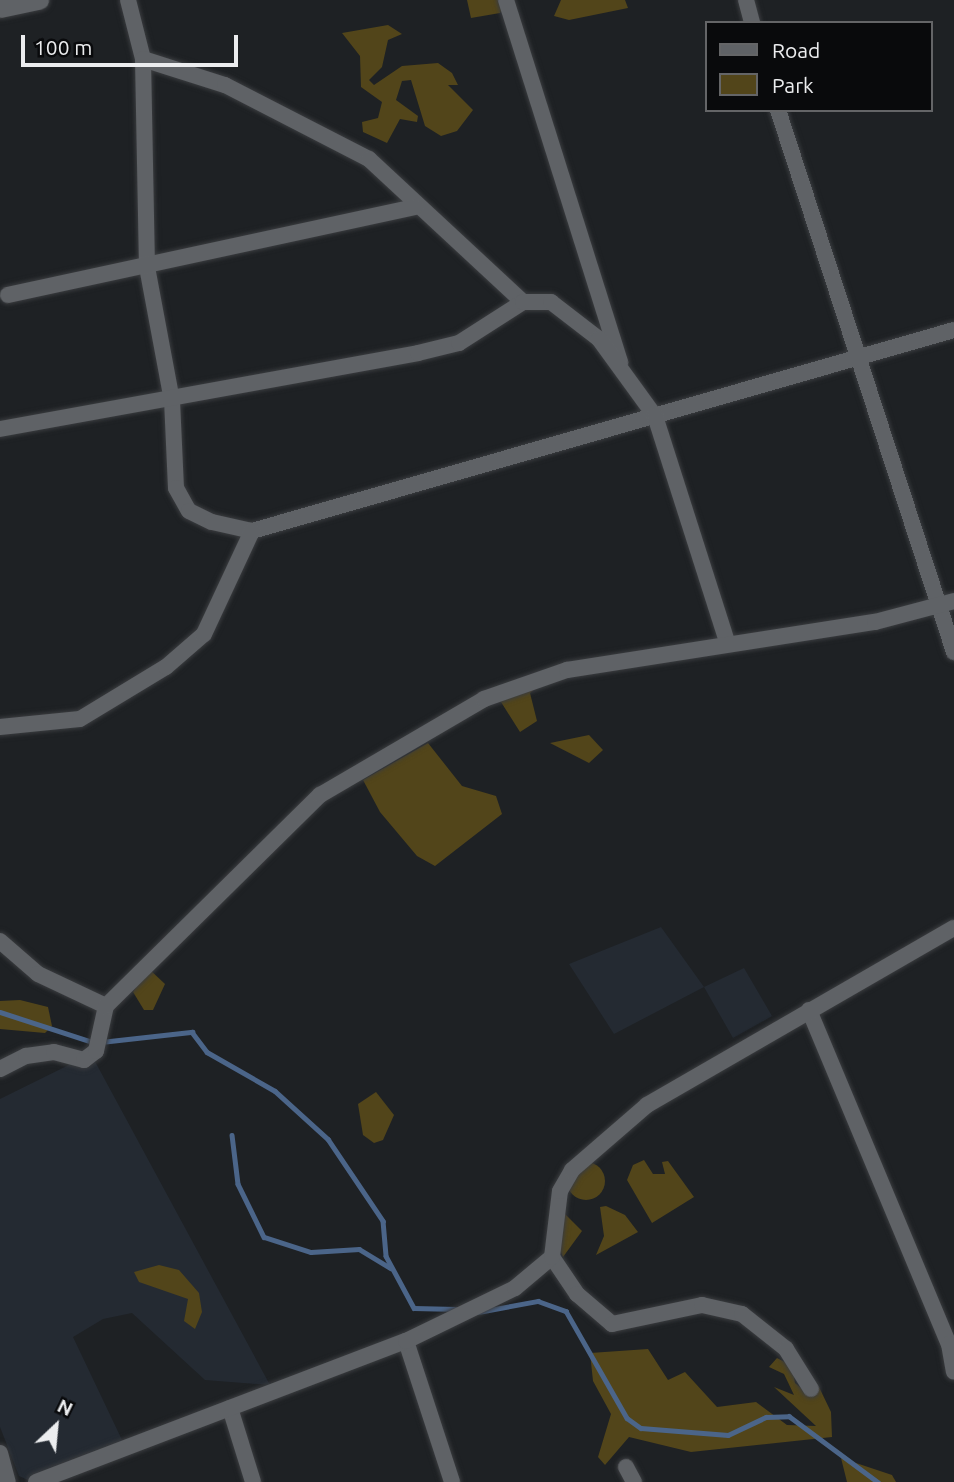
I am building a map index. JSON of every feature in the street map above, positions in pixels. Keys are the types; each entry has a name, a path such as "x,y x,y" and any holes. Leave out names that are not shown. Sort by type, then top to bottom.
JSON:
{"street":[{"path":"0,8 39,0"},
{"path":"128,0 142,59 148,267 172,400 176,488 189,511 252,531 655,416 758,391 860,354 954,330"},
{"path":"506,0 622,368"},
{"path":"746,0 751,21"},
{"path":"142,59 225,85 349,147 523,302 562,305 622,368 655,416 727,642"},
{"path":"779,112 948,603 954,652"},
{"path":"8,295 148,267 415,207"},
{"path":"0,429 172,400 459,343 523,302"},
{"path":"0,727 80,719 166,667 204,634 252,531"},
{"path":"0,1069 54,1052 83,1060 96,1051 106,1006 320,794 516,686 568,670 727,642 875,622 948,603"},
{"path":"0,927 0,934"},
{"path":"811,1389 786,1349 741,1314 702,1305 612,1324 577,1294 552,1257 559,1191 572,1170 667,1091 954,928"},
{"path":"0,941 38,974 106,1006"},
{"path":"808,1010 945,1333 954,1372"},
{"path":"36,1482 406,1341 515,1288 552,1257"},
{"path":"406,1341 452,1482"},
{"path":"230,1408 253,1482"},
{"path":"0,1453 8,1482"},
{"path":"626,1467 634,1482"}],"shaded area":[{"path":"661,927 704,987 614,1034 569,964"},
{"path":"744,968 772,1016 733,1038 704,987"},
{"path":"91,1054 270,1385 205,1380 132,1313 103,1319 73,1337 123,1442 30,1481 19,1476 0,1427 0,1099"}],"green space":[{"path":"467,0 505,0 500,13 471,18"},
{"path":"561,0 625,0 628,8 569,20 554,16"},
{"path":"388,25 402,34 388,40 382,67 369,80 374,85 402,66 438,63 452,73 458,85 448,85 473,110 457,131 441,136 425,126 411,80 402,81 396,100 418,116 417,122 400,119 387,143 363,132 362,122 378,118 382,102 361,87 360,56 342,33"},
{"path":"535,689 530,693 537,721 520,732 501,702 505,692"},
{"path":"589,735 603,750 589,763 550,743"},
{"path":"428,743 462,786 496,796 502,814 435,866 417,856 380,812 363,780"},
{"path":"148,968 165,984 153,1010 144,1010 133,992"},
{"path":"20,1000 48,1007 52,1026 45,1033 0,1029 0,1001"},
{"path":"376,1092 394,1115 383,1140 374,1143 363,1135 358,1104"},
{"path":"644,1160 653,1174 665,1174 662,1162 668,1161 694,1197 652,1223 627,1180 633,1165"},
{"path":"586,1162 599,1168 605,1181 599,1194 586,1200 573,1194 567,1181 573,1168"},
{"path":"606,1206 625,1215 638,1232 596,1255 604,1236 600,1207"},
{"path":"563,1212 582,1231 563,1257 548,1221"},
{"path":"159,1265 179,1270 199,1293 202,1312 195,1329 184,1321 188,1299 139,1282 134,1272"},
{"path":"648,1349 668,1380 685,1372 717,1407 756,1402 787,1425 816,1426 774,1387 794,1395 784,1374 769,1367 777,1358 792,1366 795,1383 809,1395 819,1387 831,1412 832,1437 691,1452 629,1437 605,1465 598,1457 611,1414 593,1381 590,1353"},
{"path":"841,1458 892,1475 896,1482 847,1482"}],"waterway":[{"path":"0,1012 93,1042"},
{"path":"101,1042 192,1032 207,1052 275,1091 328,1139 383,1221 386,1256 414,1308 456,1309"},
{"path":"232,1135 238,1184 264,1237 311,1252 359,1249 391,1268"},
{"path":"478,1312 538,1301 566,1311 627,1418 641,1428 728,1435 766,1417 789,1416 878,1482"}]}
